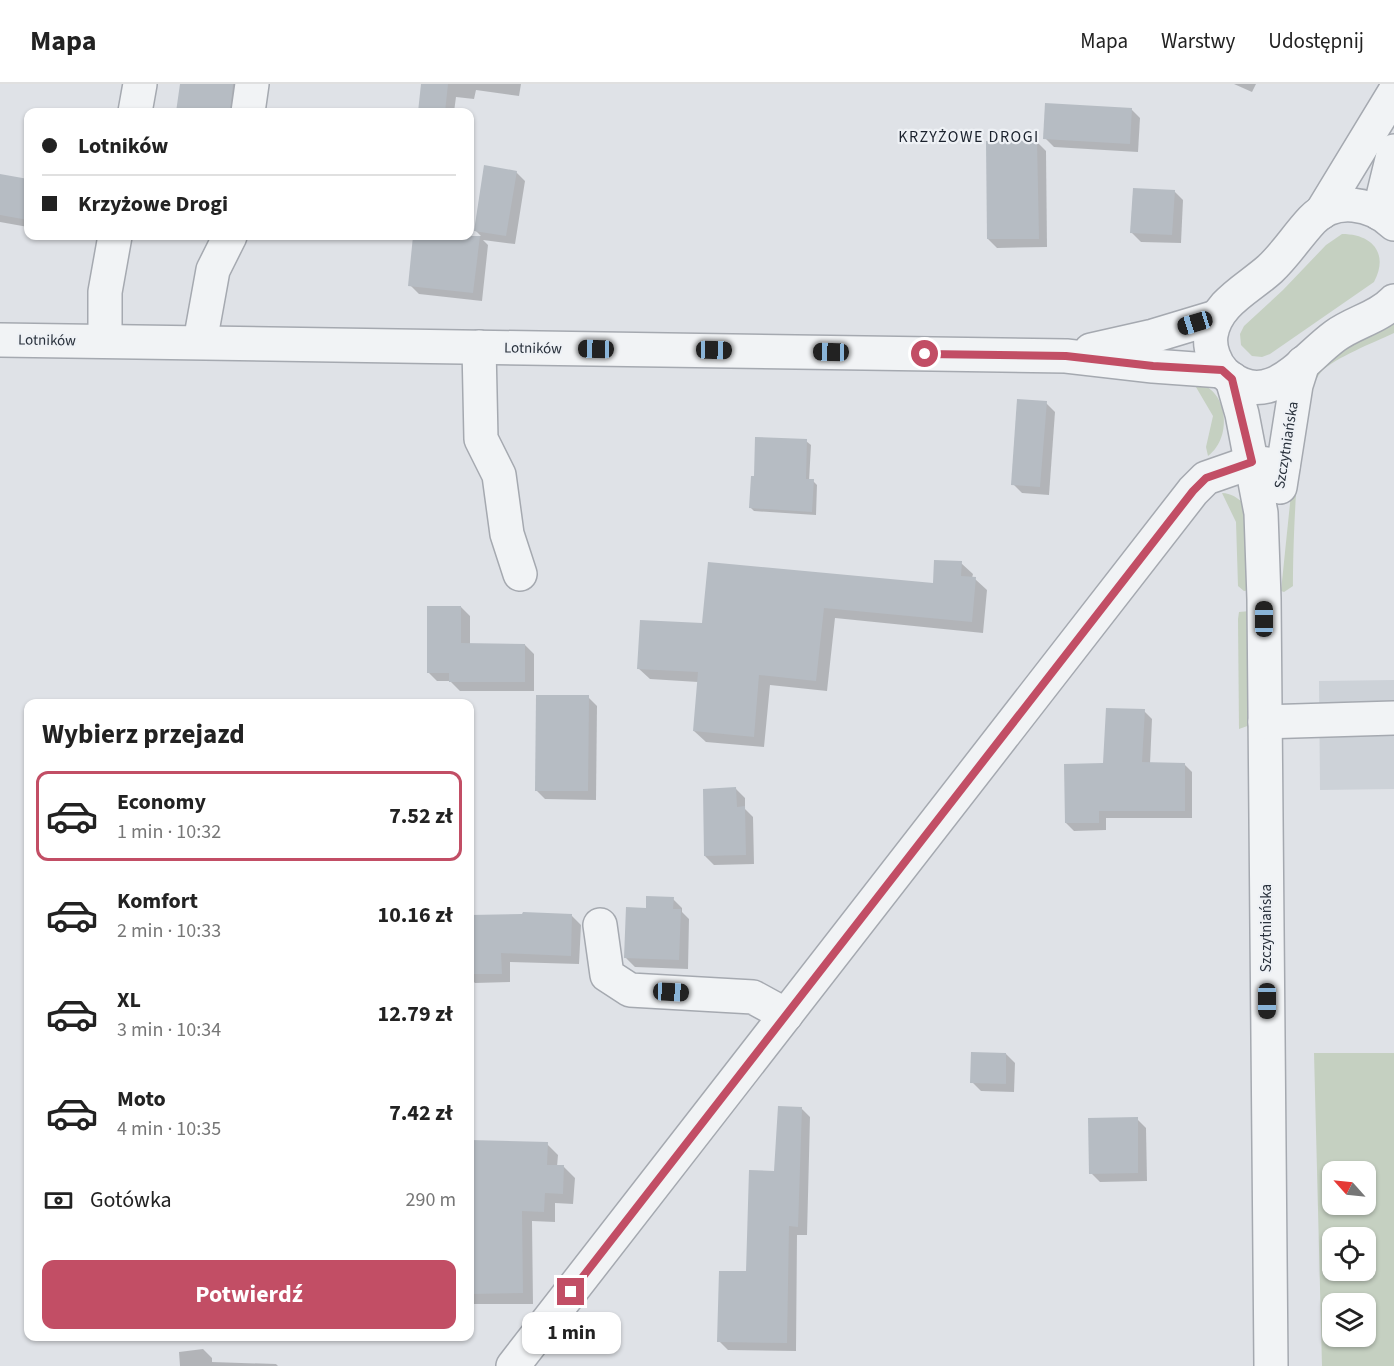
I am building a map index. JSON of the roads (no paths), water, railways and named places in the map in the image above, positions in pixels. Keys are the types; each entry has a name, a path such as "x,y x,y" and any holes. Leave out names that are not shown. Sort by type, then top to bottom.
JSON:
{"street":[{"path":"136,108 140,84"},
{"path":"249,108 252,84"},
{"path":"1322,213 1394,93"},
{"path":"1216,317 1281,258 1313,220 1322,213 1335,207 1357,205 1369,207 1386,218 1394,151"},
{"path":"105,341 105,292 114,240"},
{"path":"200,342 213,270 228,240"},
{"name":"Lotników","path":"0,340 1066,356 1227,375 1254,387 1266,387 1279,382 1337,334 1380,313 1394,301"},
{"name":"Lotników","path":"1066,356 1153,336 1216,317"},
{"name":"Szczytniańska","path":"1216,317 1210,339 1212,350 1227,375 1268,464"},
{"path":"479,347 481,440 500,475 507,534 520,574"},
{"name":"Szczytniańska","path":"1271,1366 1264,599 1268,464 1303,363"},
{"path":"513,1366 1193,491 1206,478 1268,464"},
{"path":"1265,722 1394,718"},
{"path":"600,925 607,975 630,990 753,997 786,1015"}],"district":[{"name":"KRZYŻOWE DROGI","path":"969,136"}]}
